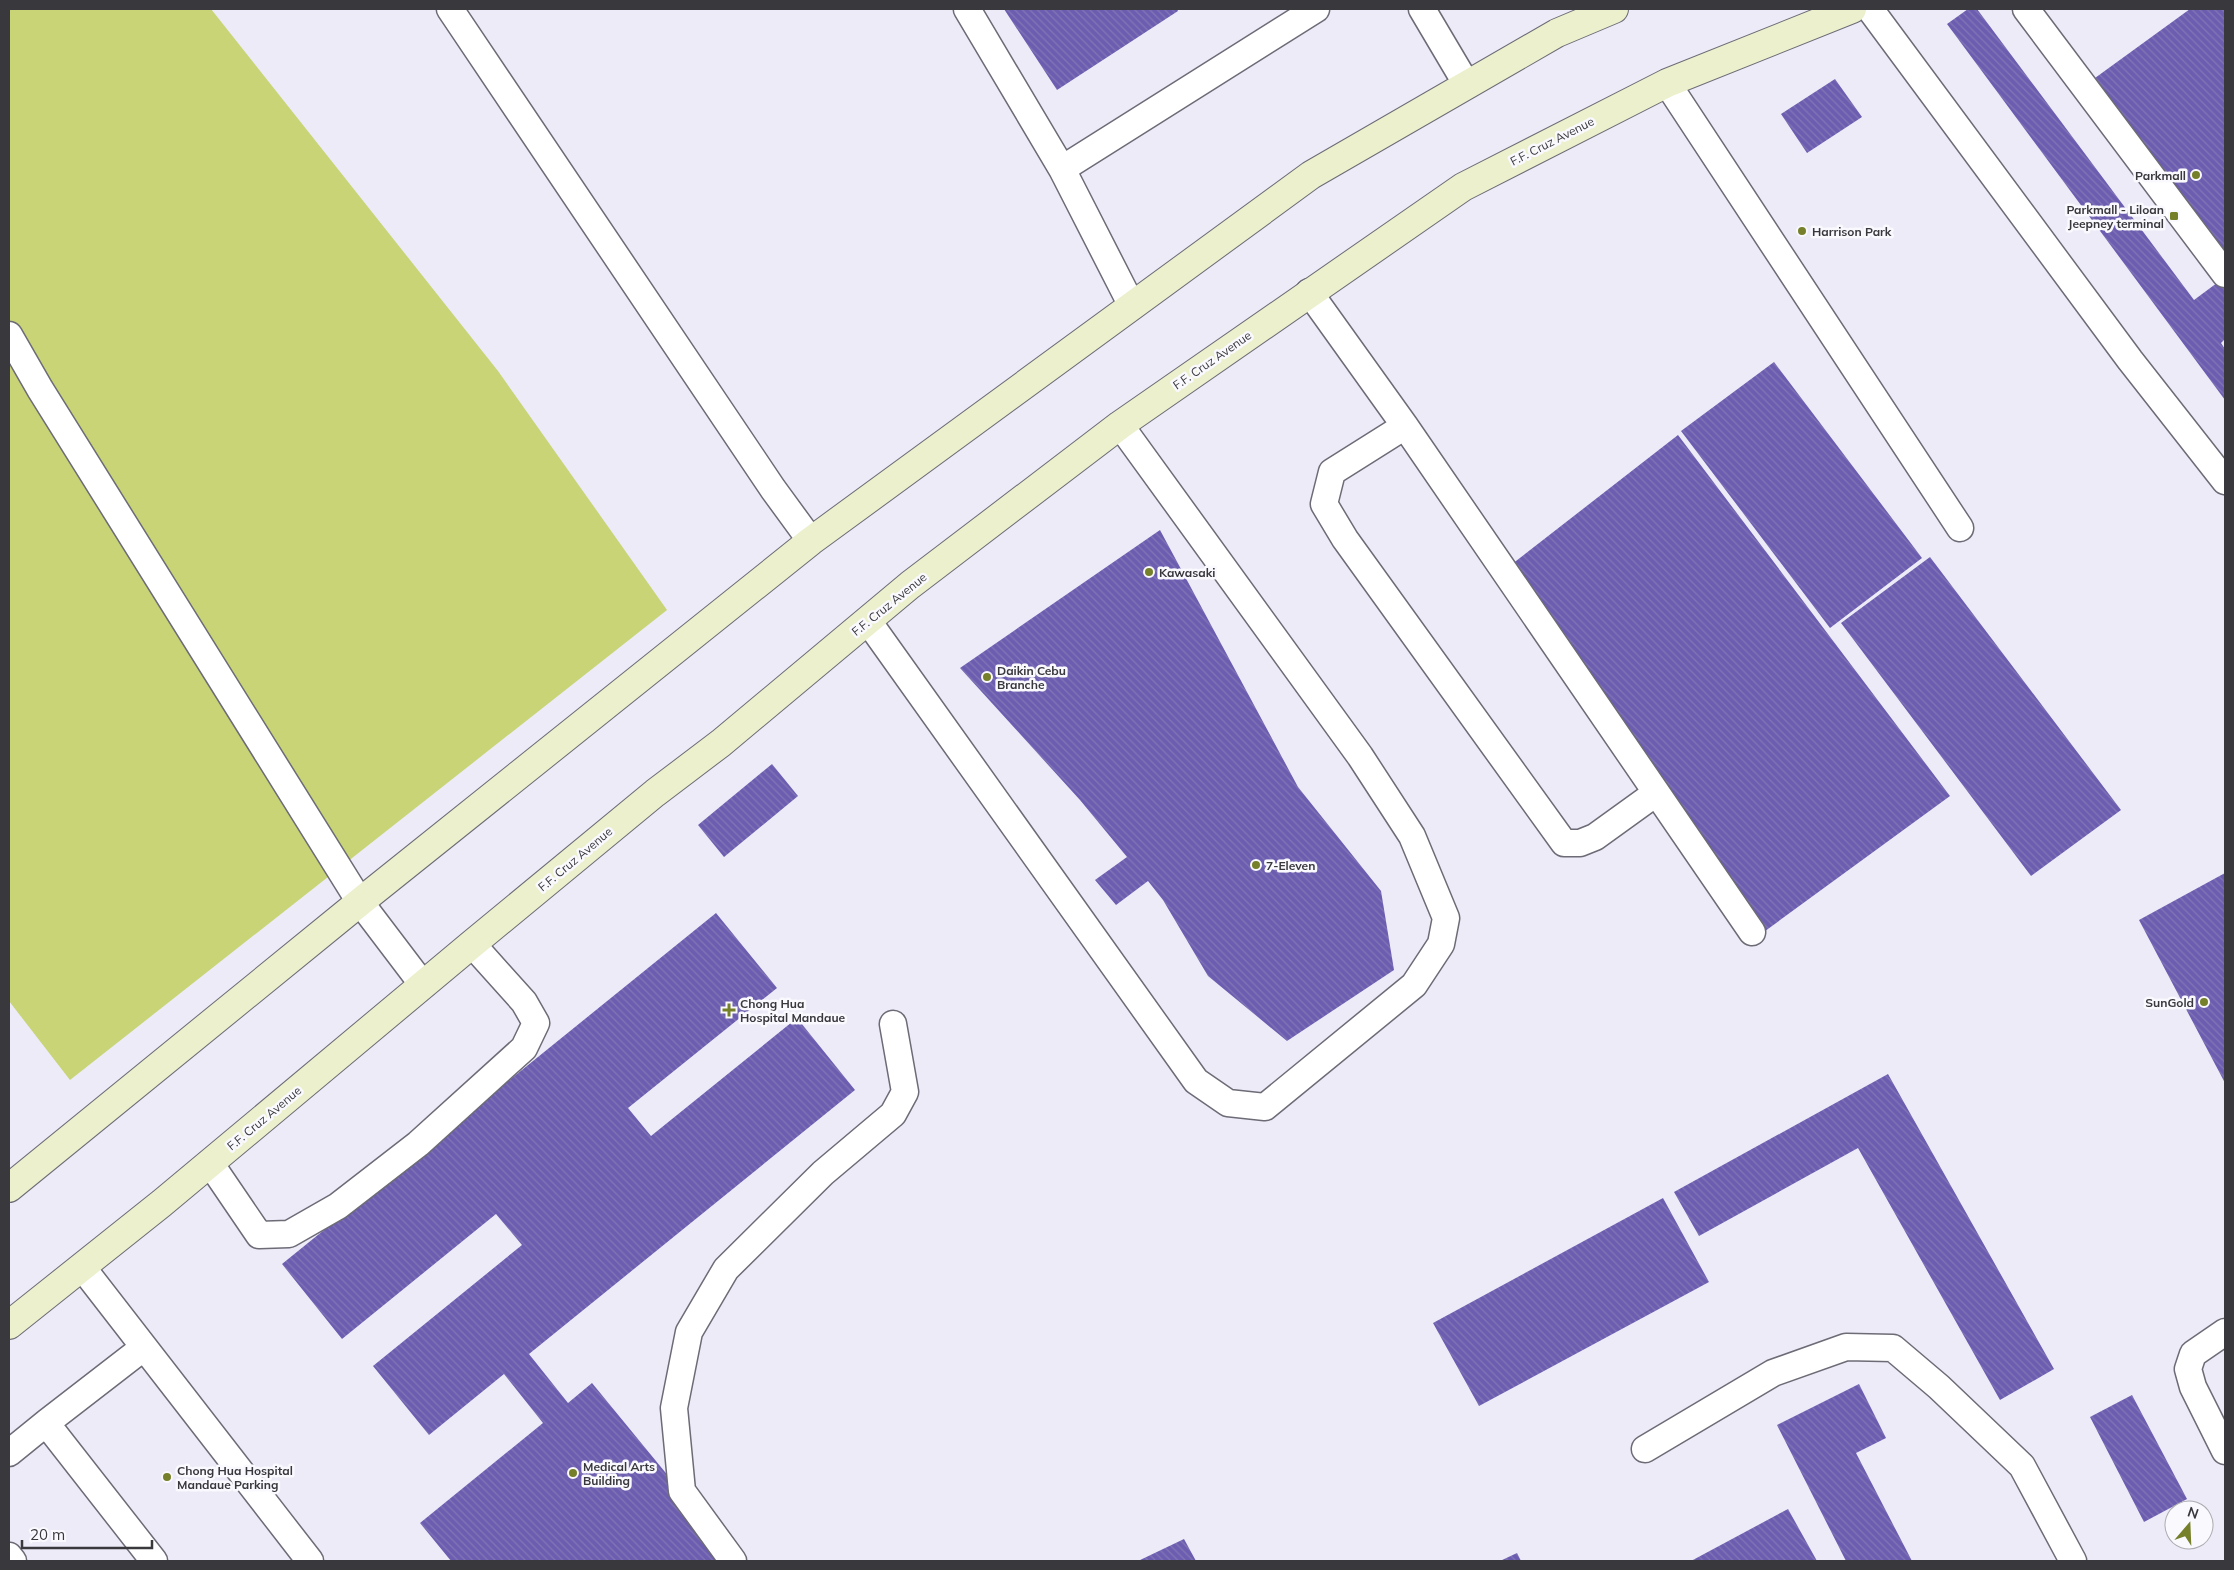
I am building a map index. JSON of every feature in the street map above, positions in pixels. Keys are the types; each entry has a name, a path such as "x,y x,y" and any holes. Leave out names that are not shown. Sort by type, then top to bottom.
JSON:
{"street":[{"path":"9,1188 360,902 811,541 1311,175 1557,33 1614,9"},
{"name":"F.F. Cruz Avenue","path":"9,1325 210,1164 472,944 910,585 1120,425 1309,292 1463,187 1667,83 1852,9"}],"lane":[{"path":"450,9 767,480 811,541"},
{"path":"967,9 1062,169 1132,306"},
{"path":"1062,169 1316,9"},
{"path":"1422,9 1467,85"},
{"path":"1870,9 2130,360 2225,481"},
{"path":"2026,9 2225,274"},
{"path":"1667,83 1960,528"},
{"path":"1309,292 1405,426 1752,932"},
{"path":"9,335 40,389 360,902 423,985"},
{"path":"868,621 1196,1081 1228,1103 1265,1107 1414,985 1441,944 1446,918 1412,836 1360,756 1120,425"},
{"path":"1405,426 1332,472 1324,504 1345,540 1564,843 1580,843 1595,837 1656,793"},
{"path":"210,1164 259,1235 289,1234 338,1206 418,1144 524,1048 536,1024 524,1002 472,944"},
{"path":"733,1561 682,1491 674,1408 689,1332 726,1270 823,1173 893,1114 905,1092 893,1024"},
{"path":"82,1267 310,1561"},
{"path":"2225,1332 2193,1354 2188,1369 2193,1388 2225,1451"},
{"path":"1645,1450 1773,1372 1846,1347 1893,1348 1939,1387 2022,1466 2073,1561"},
{"path":"9,1453 144,1348"},
{"path":"46,1423 154,1561"},
{"path":"9,1556 13,1561"}],"green space":[{"path":"9,9 211,9 498,371 667,610 70,1080 9,1001"}],"building":[{"path":"1004,9 1177,9 1178,11 1057,90"},
{"path":"1968,9 1977,9 2194,300 2225,277 2225,339 2221,343 2225,349 2225,400 1947,24"},
{"name":"Parkmall","path":"2190,9 2225,9 2225,253 2095,78"},
{"path":"1835,79 1862,117 1807,153 1781,114"},
{"path":"1774,362 1922,558 1830,628 1681,431"},
{"path":"1678,435 1950,796 1761,934 1507,568"},
{"path":"1160,530 1298,787 1381,891 1394,970 1287,1041 1208,976 1163,900 1148,881 1116,905 1095,880 1127,857 1080,800 960,668"},
{"path":"1930,557 2121,810 2031,876 1841,623"},
{"path":"772,764 798,796 724,857 698,825"},
{"name":"SunGold","path":"2225,873 2225,1083 2139,920"},
{"path":"716,913 777,988 628,1108 651,1136 797,1018 855,1090 529,1354 568,1403 592,1383 738,1561 451,1561 420,1523 543,1423 504,1374 429,1435 373,1366 522,1245 496,1214 342,1339 282,1264"},
{"path":"1888,1074 2054,1369 2000,1400 1858,1148 1699,1236 1674,1192"},
{"path":"1663,1198 1709,1282 1479,1406 1433,1323"},
{"path":"1859,1384 1886,1438 1856,1453 1912,1561 1846,1561 1777,1425"},
{"path":"2132,1395 2187,1499 2164,1500 2164,1511 2144,1522 2090,1417"},
{"path":"1788,1509 1817,1561 1691,1561"},
{"path":"1184,1539 1196,1561 1138,1561"},
{"path":"1517,1553 1521,1561 1500,1561"}],"place":[{"name":"Parkmall","path":"2196,175"},
{"name":"Parkmall - Liloan Jeepney terminal","path":"2174,216"},
{"name":"Harrison Park","path":"1802,231"},
{"name":"Kawasaki","path":"1149,572"},
{"name":"Daikin Cebu Branche","path":"987,677"},
{"name":"7-Eleven","path":"1256,865"},
{"name":"SunGold","path":"2204,1002"},
{"name":"Chong Hua Hospital Mandaue","path":"729,1010"},
{"name":"Medical Arts Building","path":"573,1473"},
{"name":"Chong Hua Hospital Mandaue Parking","path":"167,1477"}]}
